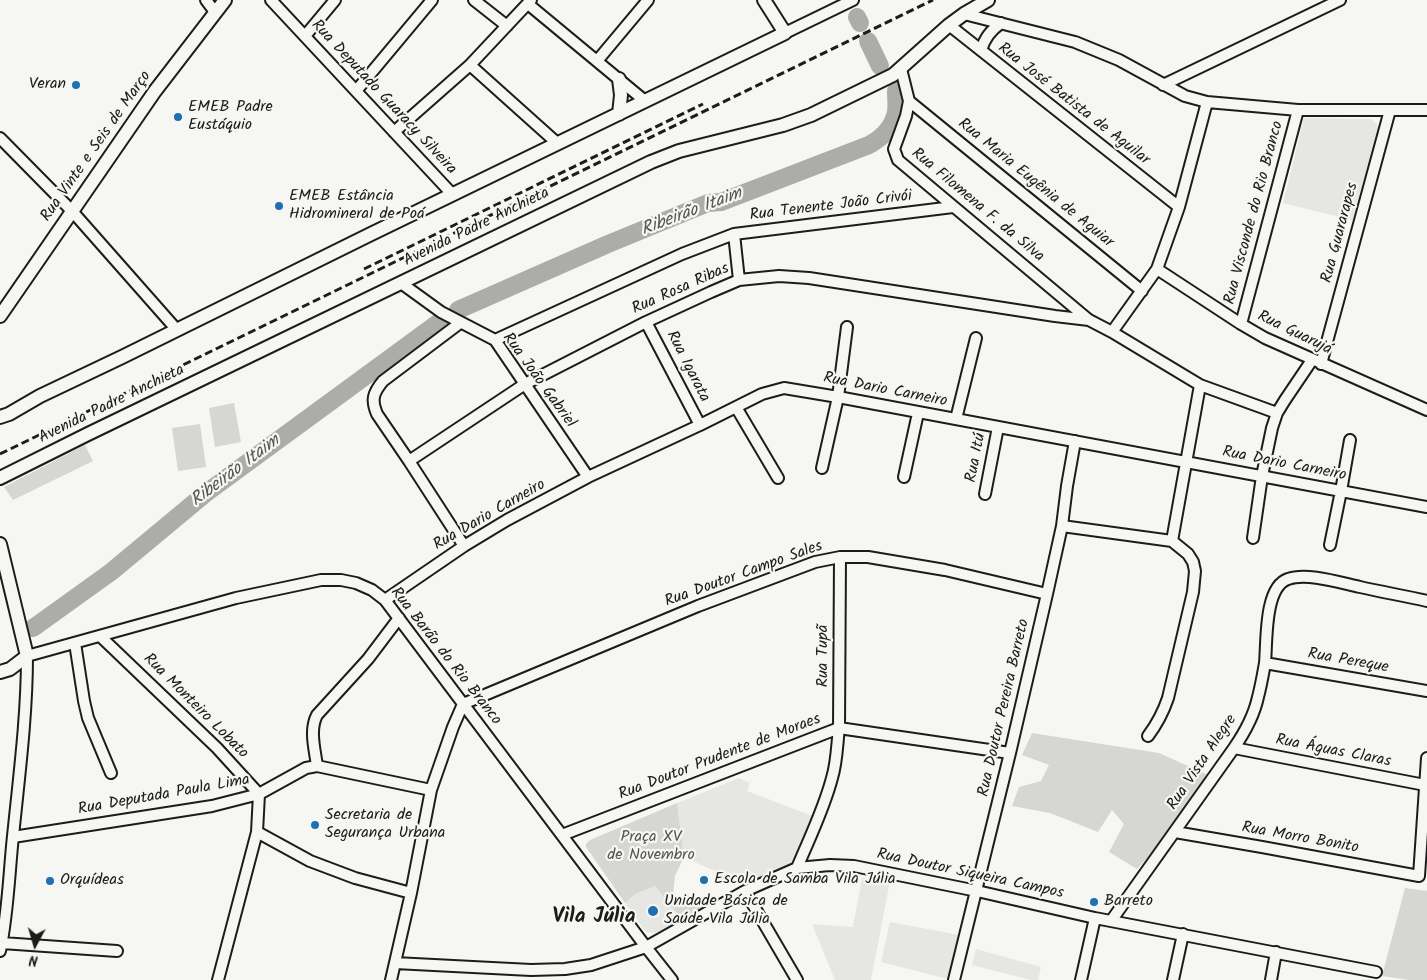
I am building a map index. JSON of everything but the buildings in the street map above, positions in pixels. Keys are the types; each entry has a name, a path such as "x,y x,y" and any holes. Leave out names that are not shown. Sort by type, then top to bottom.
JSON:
{"main road":[{"name":"Rua Vinte e Seis de Março","path":"0,316 155,91 225,0"},
{"path":"0,417 362,238 785,33 764,0"},
{"name":"Avenida Padre Anchieta","path":"0,478 672,154 783,125 811,115 897,72 949,25 988,0"},
{"path":"619,80 621,95 620,114"},
{"path":"0,672 10,669 27,656 1,551"}],"street":[{"path":"206,0 215,12"},
{"name":"Rua Deputado Guaracy Silveira","path":"271,0 453,195"},
{"path":"305,36 335,0"},
{"path":"356,91 432,0"},
{"path":"474,0 507,26"},
{"path":"597,61 648,0"},
{"path":"1163,85 1340,0"},
{"path":"394,132 470,65 529,2 645,101"},
{"path":"785,33 849,2"},
{"path":"964,14 1082,44 1119,60 1185,96 1207,102 1298,110 1427,110"},
{"path":"981,50 983,43 992,30 1001,23"},
{"name":"Rua José Batista de Aguilar","path":"949,25 1179,207"},
{"path":"470,65 557,143"},
{"name":"Rua Filomena F. da Silva","path":"897,72 909,101 906,116 894,149 898,160 1089,320 1200,385 1277,413"},
{"name":"Rua Maria Eugênia de Aguiar","path":"909,101 1142,291"},
{"path":"1112,332 1157,269 1179,207 1207,102"},
{"name":"Rua Visconde do Rio Branco","path":"1241,324 1298,110"},
{"name":"Rua Guararapes","path":"1253,538 1262,476 1272,428 1277,413 1317,362 1390,110"},
{"path":"1,140 72,211 178,330"},
{"name":"Rua Tenente João Crivói","path":"495,340 682,254 734,234 953,207"},
{"path":"734,234 739,280"},
{"name":"Rua Guarujá","path":"1157,269 1241,324 1266,338 1427,410"},
{"name":"Rua Rosa Ribas","path":"409,461 526,384 646,322 739,280 778,276 809,278 1089,320"},
{"name":"Rua João Gabriel","path":"402,283 441,312 495,340 588,477"},
{"name":"Rua Igarata","path":"646,322 700,425"},
{"path":"460,323 382,381 373,397 373,406 464,546"},
{"path":"822,468 838,397 847,327"},
{"path":"956,419 976,338"},
{"path":"1172,541 1200,385"},
{"name":"Rua Dario Carneiro","path":"384,600 464,546 507,520 588,477 762,394 784,388 1427,507"},
{"path":"736,406 778,478"},
{"path":"904,477 918,413"},
{"name":"Rua Itú","path":"985,494 998,428"},
{"path":"1330,545 1350,440"},
{"name":"Rua Doutor Pereira Barreto","path":"954,980 1047,594 1062,526 1075,441"},
{"path":"1062,526 1172,541 1188,554 1192,562 1194,571 1193,592 1168,698 1163,714 1148,736"},
{"name":"Rua Doutor Campo Sales","path":"464,704 698,606 815,562 840,557 868,556 936,568 1047,594"},
{"name":"Rua Tupã","path":"797,868 827,796 833,775 839,728 840,557"},
{"name":"Rua Vista Alegre","path":"1111,920 1247,728 1259,696 1265,663 1269,608 1278,586 1288,579 1320,578 1427,601"},
{"name":"Rua Barão do Rio Branco","path":"27,656 236,598 322,580 341,580 356,583 372,590 384,600 399,618 672,980"},
{"path":"399,618 368,659 317,715 313,728 317,766 431,790"},
{"name":"Rua Monteiro Lobato","path":"100,636 218,748 259,794"},
{"path":"74,643 88,718 111,773"},
{"path":"27,656 27,680 13,837 3,914 1,947 118,951"},
{"name":"Rua Pereque","path":"1265,663 1427,691"},
{"path":"391,980 411,893 431,790 453,727 464,704"},
{"name":"Rua Doutor Prudente de Moraes","path":"562,835 839,728 1010,753"},
{"name":"Rua Águas Claras","path":"1234,748 1425,785"},
{"path":"1425,785 1427,758"},
{"name":"Rua Deputada Paula Lima","path":"13,837 242,800 259,794 306,768 317,766"},
{"name":"Rua Morro Bonito","path":"1175,832 1419,876 1425,785"},
{"path":"218,980 257,832 259,794"},
{"path":"257,832 310,861 355,878 411,893"},
{"name":"Rua Doutor Siqueira Campos","path":"395,964 532,970 565,969 591,965 646,948 745,891 797,868 830,864 854,866 977,890 1095,918 1376,972"},
{"path":"745,891 797,980"},
{"path":"1081,980 1095,918"},
{"path":"1173,980 1183,934"},
{"path":"1271,980 1276,952"}],"shaded area":[{"path":"1304,118 1370,119 1377,124 1378,131 1352,220 1283,203"},
{"path":"739,778 750,783 747,791 815,817 791,863 743,884 684,857 677,803"},
{"path":"862,878 890,881 871,980 835,980 812,924 853,927"},
{"name":"Unidade Básica de Saúde Vila Júlia","path":"655,886 682,919 662,932 653,933 646,932 625,903 635,894"},
{"path":"890,922 959,935 948,979 881,962"},
{"path":"976,949 1041,967 1038,980 1031,980 972,965"}],"green space":[{"path":"234,403 241,442 215,447 209,408"},
{"path":"200,424 206,467 178,471 172,428"},
{"path":"85,445 93,461 13,500 4,487"},
{"path":"1032,733 1159,753 1210,776 1175,828 1137,869 1109,852 1124,824 1112,810 1098,832 1050,813 1012,806 1019,787 1041,781 1049,765 1022,755"},
{"name":"Praça XV de Novembro","path":"677,803 684,857 675,876 673,894 682,899 686,898 687,904 696,903 697,897 711,903 682,919 655,886 635,894 625,903 586,847 590,840"},
{"path":"1405,888 1427,890 1427,980 1409,980 1382,976"}],"waterway":[{"name":"Ribeirão Itaim","path":"857,17 860,23"},
{"name":"Ribeirão Itaim","path":"868,41 880,66"},
{"name":"Ribeirão Itaim","path":"458,310 608,244 708,203 721,202 869,145 890,127 896,112 896,91"},
{"name":"Ribeirão Itaim","path":"33,628 111,572 206,493 442,320"}],"railway":[{"path":"0,454 933,0"},
{"path":"364,269 703,104"}],"place":[{"name":"Veran","path":"76,85"},
{"name":"EMEB Padre Eustáquio","path":"178,117"},
{"name":"EMEB Estância Hidromineral de Poá","path":"279,206"},
{"name":"Secretaria de Segurança Urbana","path":"315,825"},
{"name":"Escola de Samba Vila Júlia","path":"704,880"},
{"name":"Orquídeas","path":"50,881"},
{"name":"Barreto","path":"1094,902"},
{"name":"Unidade Básica de Saúde Vila Júlia","path":"653,911"}],"district":[{"name":"Vila Júlia","path":"594,918"}]}
